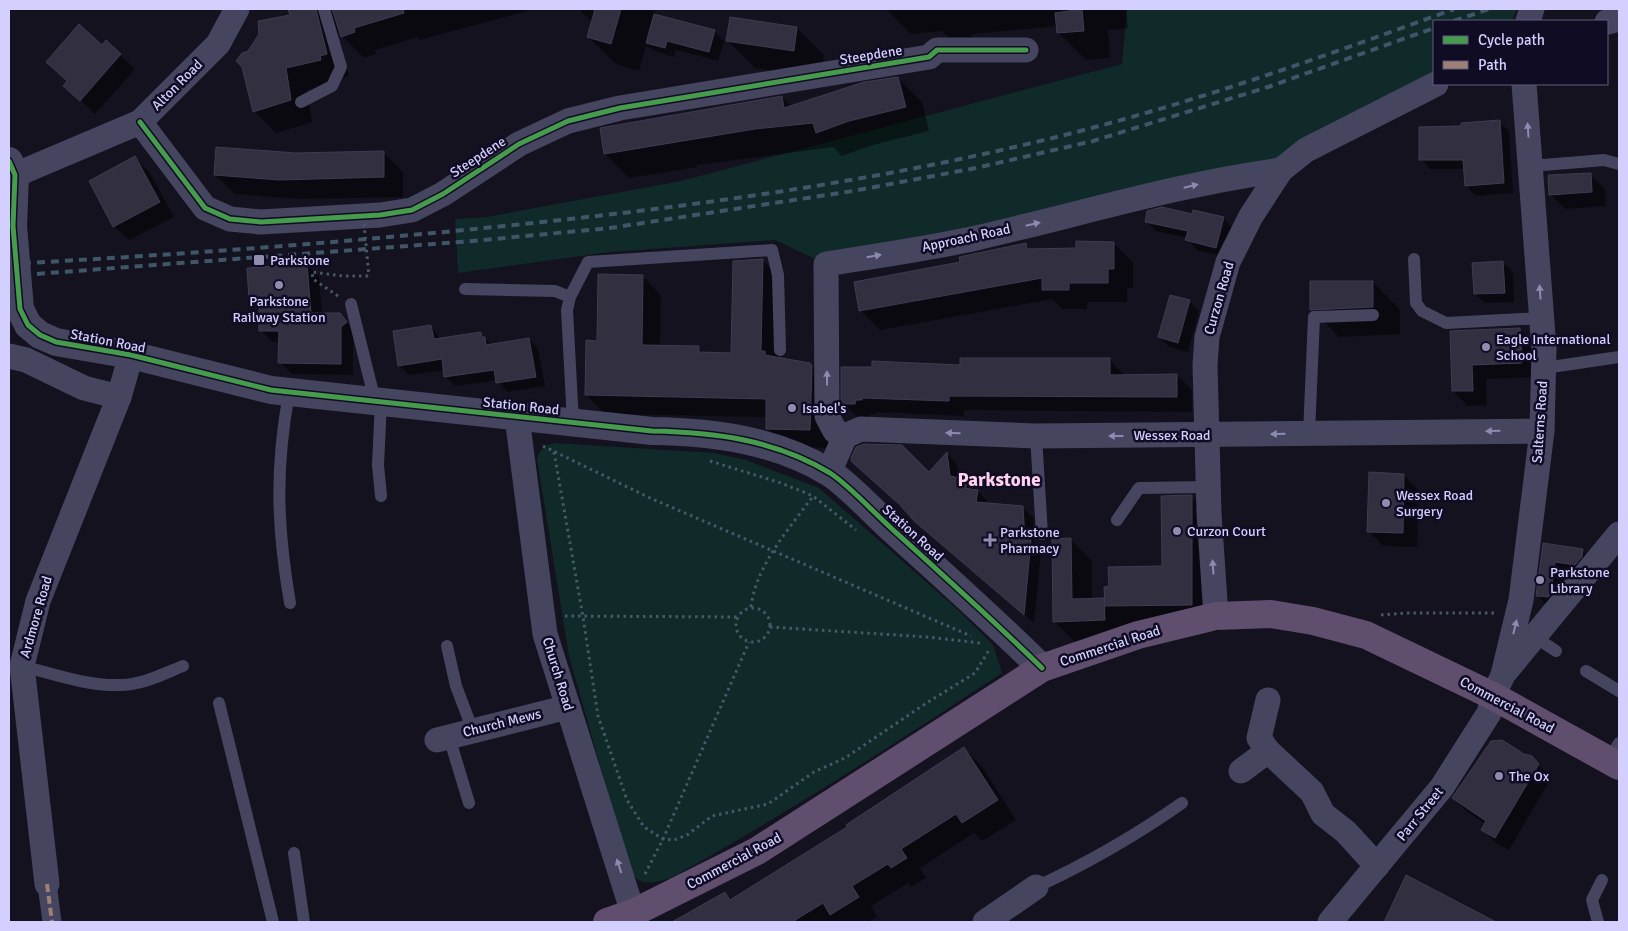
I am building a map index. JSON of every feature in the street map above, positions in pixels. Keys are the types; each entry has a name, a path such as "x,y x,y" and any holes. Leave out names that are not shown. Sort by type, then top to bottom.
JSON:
{"highway":[{"name":"Commercial Road","path":"607,922 636,917 757,851 1042,668 1138,634 1216,616 1271,614 1313,621 1366,635 1498,685 1616,756"}],"street":[{"name":"Alton Road","path":"12,168 140,122 218,44 236,9"},
{"name":"Steepdene","path":"140,122 205,208 230,219 261,222 380,215 412,210 443,194 519,144 568,121 620,108 912,53 938,50 1026,50"},
{"name":"Curzon Road","path":"1216,616 1209,513 1206,346 1214,306 1228,262 1250,216 1281,170 1306,150 1434,85"},
{"name":"Salterns Road","path":"1498,685 1520,607 1542,431 1544,368 1542,318 1524,85"},
{"name":"Station Road","path":"12,168 13,226 20,309 28,326 40,335 56,342 131,355 289,393 378,401 518,425 573,422 732,436 759,443 828,473 988,615 1042,668"},
{"name":"Approach Road","path":"845,436 835,431 827,416 826,264 974,238 1191,186 1281,170"},
{"name":"Ardmore Road","path":"52,922 22,666 38,601 119,397 131,355"},
{"path":"9,356 26,360 84,388 119,397"},
{"name":"Church Road","path":"518,425 545,634 636,917"},
{"name":"Wessex Road","path":"845,436 861,429 1036,436 1542,431"},
{"path":"828,473 845,436"},
{"path":"1498,685 1619,534"},
{"path":"1520,607 1555,614"},
{"name":"Parr Street","path":"1330,922 1442,787 1488,713 1498,685"},
{"path":"1268,700 1259,738 1268,751 1312,792 1323,814 1346,832 1377,866"},
{"name":"Church Mews","path":"453,736 568,706"},
{"path":"1241,771 1268,751"},
{"path":"985,922 1036,887"}],"lane":[{"path":"301,102 332,86 342,67 324,9"},
{"path":"1530,166 1604,160 1619,164"},
{"path":"573,422 567,310 570,297 588,262 772,250 778,275 780,350"},
{"path":"1414,259 1416,303 1432,317 1446,323 1542,318"},
{"path":"465,290 555,291 570,297"},
{"path":"350,304 378,401 378,465 381,496"},
{"path":"1309,434 1314,317 1373,315"},
{"path":"1544,368 1619,357"},
{"path":"289,393 282,432 278,489 280,547 290,603"},
{"path":"1036,436 1042,534"},
{"path":"1117,520 1139,488 1209,487"},
{"path":"1535,637 1556,651"},
{"path":"447,646 456,686 453,736 469,803"},
{"path":"22,666 86,682 121,685 147,680 183,666"},
{"path":"1586,671 1619,692"},
{"path":"219,703 273,922"},
{"path":"1036,887 1083,865 1135,836 1182,803"},
{"path":"294,853 304,922"},
{"path":"1598,922 1592,900 1602,880"}],"path":[{"path":"350,304 313,279 312,272 343,276 369,276 364,224"},
{"path":"518,425 554,452 650,498 984,642 770,627"},
{"path":"554,452 598,716 626,800 644,826 663,839 674,840 687,835 712,816 768,804 814,772 845,758 924,704 975,673 993,645"},
{"path":"706,460 773,480 813,496 860,534"},
{"path":"751,607 752,594 772,552 828,473"},
{"path":"751,607 761,609 768,617 770,627 766,636 759,641 749,642 740,637 735,628 737,617 742,610 751,607"},
{"path":"1376,616 1520,607"},
{"path":"542,614 583,617 737,617"},
{"path":"636,917 641,882 663,839 749,642"}],"green space":[{"path":"1127,9 1517,9 1512,20 1433,20 1433,85 1281,170 826,264 775,240 610,252 458,273 455,219 487,217 681,181 1122,64"},
{"path":"554,443 714,453 746,460 819,488 956,608 993,645 1002,673 839,778 714,854 671,878 652,882 641,881 632,874 629,867 569,656 537,459 543,448"}],"building":[{"path":"288,9 316,9 327,54 320,56 321,60 286,68 291,100 253,112 242,67 236,61 242,53 248,51 259,34 258,21 290,15"},
{"path":"332,9 403,9 404,13 354,28 355,32 341,37"},
{"path":"595,9 621,9 611,44 587,37"},
{"path":"1082,9 1084,31 1057,33 1055,13"},
{"path":"654,14 715,30 709,52 667,41 665,48 646,43"},
{"path":"730,17 797,27 794,51 726,41"},
{"path":"79,24 102,45 106,40 121,54 80,101 63,86 67,81 46,62"},
{"path":"898,77 906,107 849,121 816,133 813,123 755,129 604,154 600,128 782,96 784,108 864,82"},
{"path":"1500,120 1504,183 1465,186 1463,160 1419,160 1419,127 1461,126 1461,123"},
{"path":"216,147 296,153 384,151 384,177 280,180 214,175"},
{"path":"135,156 160,202 113,227 89,181"},
{"path":"1591,173 1592,192 1549,195 1548,175"},
{"path":"1162,207 1192,214 1193,210 1224,217 1216,248 1185,240 1188,231 1145,222 1147,211"},
{"path":"1076,241 1114,242 1114,269 1108,269 1108,283 1069,283 1069,290 1042,290 1042,278 859,311 854,282 960,262 959,257 1026,243 1027,249 1076,248"},
{"path":"763,259 761,351 765,351 765,355 810,363 812,366 810,430 766,429 766,399 585,395 586,340 597,341 598,274 643,275 642,345 699,346 699,352 731,353 733,261"},
{"path":"1503,261 1505,293 1474,294 1472,263"},
{"path":"307,264 311,313 340,313 347,322 341,327 341,364 278,363 279,331 259,331 259,299 249,299 247,268"},
{"path":"1310,281 1373,281 1373,307 1310,310"},
{"path":"1170,295 1190,300 1178,343 1158,337"},
{"path":"431,325 434,339 481,332 482,337 485,337 486,345 529,338 536,377 496,383 494,370 444,377 442,359 398,366 393,331"},
{"name":"Eagle International School","path":"1520,328 1522,363 1472,365 1473,391 1452,391 1450,331"},
{"path":"960,358 1110,358 1110,375 1177,374 1177,397 949,396 949,401 862,398 862,400 856,400 855,404 841,404 841,367 872,367 872,361 960,365"},
{"path":"864,444 902,445 929,472 947,452 950,476 970,480 965,488 978,490 976,502 1023,506 1025,540 1031,540 1024,615 914,521 900,505 852,462 851,458 856,447"},
{"name":"Wessex Road Surgery","path":"1369,472 1404,474 1403,533 1367,532"},
{"name":"Curzon Court","path":"1192,495 1192,605 1105,606 1104,587 1109,586 1108,567 1162,566 1161,496"},
{"path":"1071,538 1072,599 1104,598 1105,620 1053,622 1052,539"},
{"name":"Parkstone Library","path":"1543,543 1583,549 1582,557 1575,565 1555,562 1551,594 1548,597 1536,596"},
{"name":"The Ox","path":"1502,740 1524,754 1532,756 1539,764 1495,838 1481,830 1486,821 1452,798 1491,741"},
{"path":"964,747 998,800 962,823 956,814 901,849 907,858 891,868 888,864 852,886 859,897 830,915 823,903 792,922 672,922 725,892 730,900 847,827 846,825"},
{"path":"1406,875 1496,922 1384,922"}],"railway":[{"path":"9,264 133,257 380,238 578,218 798,189 944,162 1088,129 1181,103 1273,73 1454,9"},
{"path":"1457,20 1489,9"},
{"path":"9,276 473,241 610,228 853,191 976,168 1093,141 1268,87 1433,28"}],"marked path":[{"path":"47,884 52,922"}],"cycle path":[{"path":"140,122 205,208 230,219 261,222 380,215 412,210 443,194 519,144 568,121 620,108 929,57 937,50 1026,50"},
{"path":"9,161 15,175 13,226 20,309 28,325 40,335 56,342 131,355 271,390 652,431 698,433 766,445 809,462 830,473 846,485 1042,668"}],"place":[{"name":"Parkstone","path":"259,260"},
{"name":"Parkstone Railway Station","path":"279,285"},
{"name":"Eagle International School","path":"1486,347"},
{"name":"Isabel's","path":"792,408"},
{"name":"Wessex Road Surgery","path":"1386,503"},
{"name":"Curzon Court","path":"1177,531"},
{"name":"Parkstone Pharmacy","path":"990,540"},
{"name":"Parkstone Library","path":"1540,580"},
{"name":"The Ox","path":"1499,776"}],"district":[{"name":"Parkstone","path":"999,480"}]}
